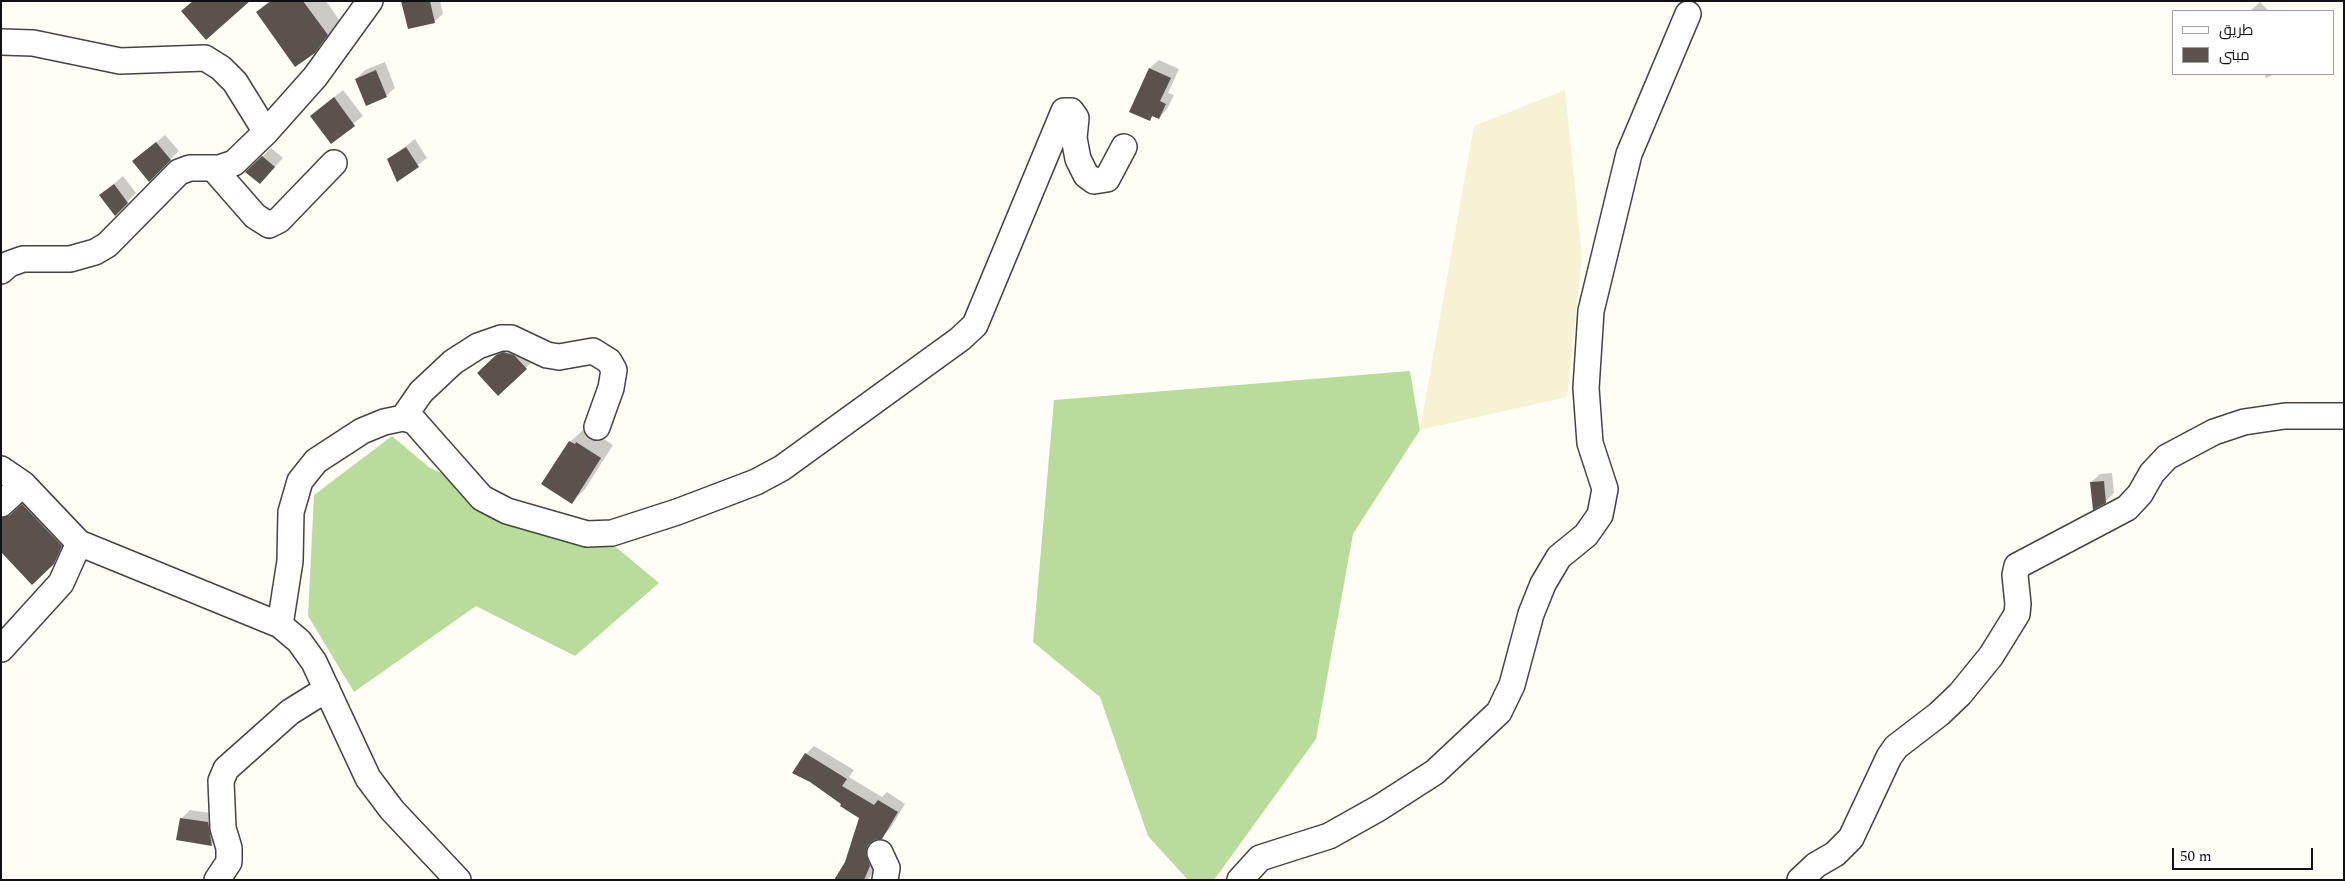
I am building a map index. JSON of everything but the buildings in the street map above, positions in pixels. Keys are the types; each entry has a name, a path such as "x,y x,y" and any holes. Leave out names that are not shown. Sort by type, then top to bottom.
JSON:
{"street":[{"path":"1,271 9,264 23,260 70,259 95,252 107,245 180,172 190,168 219,168 234,163 266,132 315,78 370,1"},
{"path":"1240,880 1260,858 1329,836 1436,772 1498,712 1512,685 1531,614 1543,584 1559,557 1586,534 1600,515 1605,489 1590,443 1586,388 1591,311 1629,154 1688,14"},
{"path":"1,42 32,43 120,61 205,58 221,68 235,82 266,132"},
{"path":"280,625 290,561 291,512 300,481 316,461 362,431 384,422 403,418 414,421 482,498 507,511 587,534 612,533 677,512 756,482 782,468 960,340 975,325 1064,112 1071,111 1076,118 1074,138 1078,160 1086,175 1094,181 1107,179 1124,147"},
{"path":"213,168 255,216 269,225 279,220 334,162"},
{"path":"403,418 421,392 452,362 478,346 501,338 511,338 548,355 559,357 593,351 610,361 614,370 611,388 597,427"},
{"path":"1800,880 1816,865 1839,850 1851,838 1889,757 1896,747 1939,714 1960,694 1991,656 2017,614 2016,574 2018,566 2126,508 2140,494 2152,473 2167,457 2214,432 2244,422 2285,416 2344,416"},
{"path":"1,468 23,484 79,543 280,625 298,641 309,655 327,689 368,778 392,810 458,880"},
{"path":"1,504 23,484"},
{"path":"1,649 61,584 79,543"},
{"path":"218,880 229,862 229,848 223,828 221,781 226,769 290,712 327,689"},
{"path":"880,853 888,868 885,880"}],"shaded area":[{"path":"1565,90 1582,256 1567,397 1420,430 1474,126"}],"green space":[{"path":"1410,371 1420,430 1353,534 1316,739 1214,880 1188,880 1148,836 1100,697 1033,642 1054,400"},
{"path":"392,436 430,468 617,548 659,583 575,656 476,606 354,692 308,616 314,495"}]}
